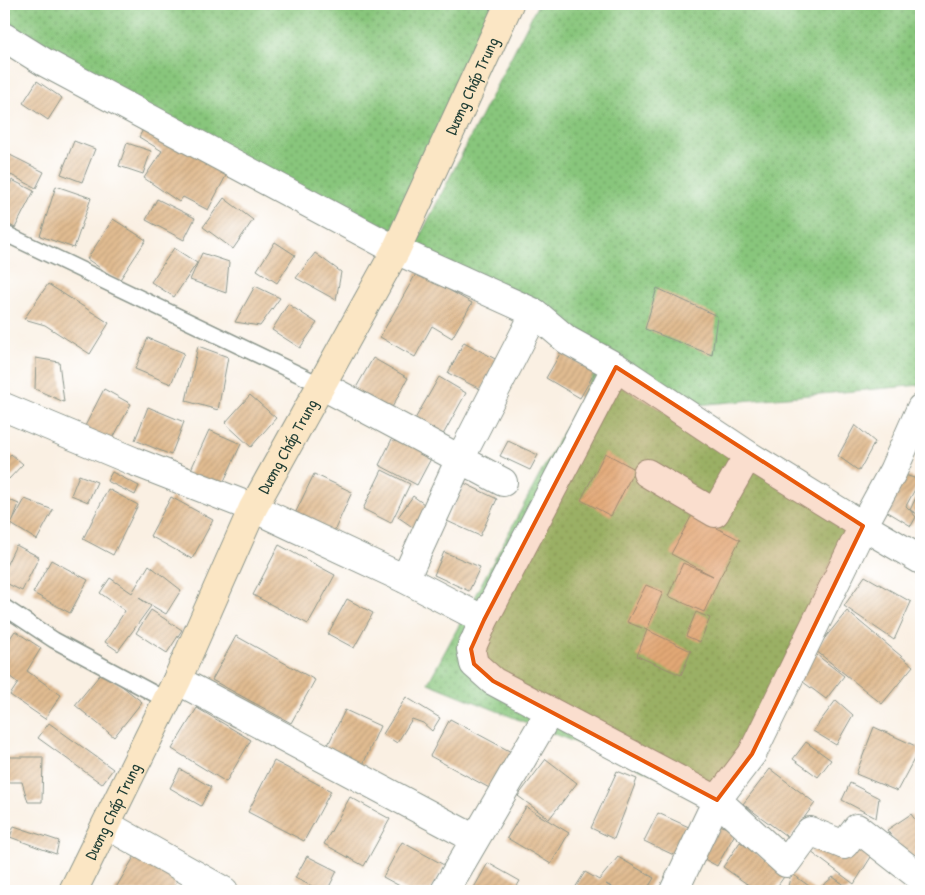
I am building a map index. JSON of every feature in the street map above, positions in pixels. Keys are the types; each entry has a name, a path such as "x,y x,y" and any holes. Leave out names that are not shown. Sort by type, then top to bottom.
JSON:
{"street":[{"name":"Dương Chấp Trung","path":"72,891 172,690 253,508 396,250 509,4"},
{"path":"4,37 44,62 396,250 535,313 567,340 616,366 748,455 921,560"},
{"path":"406,578 460,458 535,313"},
{"path":"616,366 484,620 471,649 474,664 493,681 717,800 786,863 810,831 844,845 857,828 921,878"},
{"path":"321,385 503,482"},
{"path":"4,407 133,461 253,508 406,578 445,601 484,620"},
{"path":"674,891 717,800 752,754 863,526 893,470 921,408"},
{"path":"647,473 715,513 748,455"},
{"path":"172,690 475,839"},
{"path":"445,891 550,711"},
{"path":"107,824 224,891"}],"lane":[{"path":"4,233 321,385"},
{"path":"4,608 54,640 172,690"}],"highlighted area":[{"path":"616,367 863,526 752,754 717,800 493,681 474,664 471,649 484,620"}],"green space":[{"path":"4,4 516,4 397,250 417,242 538,4 921,4 921,385 697,405 396,250 4,40"},
{"path":"595,372 852,519 717,800 428,683"}],"building":[{"path":"37,81 62,98 48,120 23,103"},
{"path":"146,124 229,170 208,210 183,197 179,202 144,178 162,151 139,137"},
{"path":"74,141 95,149 82,182 61,174"},
{"path":"127,143 151,151 143,174 119,166"},
{"path":"4,152 44,172 36,188 11,175 4,190"},
{"path":"12,180 34,191 15,228 4,222 4,196"},
{"path":"56,186 91,198 74,248 40,236"},
{"path":"224,198 253,220 233,249 203,227"},
{"path":"157,199 195,218 184,240 146,220"},
{"path":"113,219 146,240 119,281 87,259"},
{"path":"275,242 295,255 277,283 257,270"},
{"path":"174,248 197,263 174,297 151,282"},
{"path":"202,253 229,262 226,293 190,280"},
{"path":"315,253 341,272 336,300 296,278"},
{"path":"417,272 472,303 452,338 432,326 415,357 380,337"},
{"path":"48,284 109,323 90,354 45,325 24,319"},
{"path":"255,286 280,298 260,326 235,322"},
{"path":"657,288 717,316 712,355 645,329"},
{"path":"288,304 317,323 300,348 272,330"},
{"path":"148,338 184,353 171,384 135,369"},
{"path":"464,342 497,360 482,390 448,373"},
{"path":"198,346 228,357 218,410 186,401"},
{"path":"561,352 595,372 580,398 546,378"},
{"path":"36,358 59,362 64,402 35,389"},
{"path":"373,358 408,378 389,413 353,393"},
{"path":"439,377 466,393 439,442 411,426"},
{"path":"104,389 131,404 111,442 84,428"},
{"path":"250,395 276,418 251,447 225,423"},
{"path":"148,407 184,422 171,455 135,440"},
{"path":"855,425 875,442 859,471 838,456"},
{"path":"209,430 241,444 220,490 188,476"},
{"path":"396,431 435,451 417,485 379,465"},
{"path":"508,441 538,455 530,470 500,456"},
{"path":"605,453 635,469 611,516 581,500"},
{"path":"11,454 23,464 9,479 4,474 4,462"},
{"path":"382,470 410,484 391,523 363,509"},
{"path":"112,472 139,486 135,495 107,481"},
{"path":"896,472 920,480 906,506 916,517 911,526 878,506"},
{"path":"314,474 352,492 331,538 292,520"},
{"path":"79,475 97,482 88,502 71,495"},
{"path":"464,483 497,499 480,536 447,521"},
{"path":"921,487 921,516 910,510"},
{"path":"108,489 138,505 113,555 83,539"},
{"path":"413,496 435,512 414,528 398,517"},
{"path":"171,497 213,520 192,559 150,536"},
{"path":"4,498 19,504 4,543"},
{"path":"25,499 53,510 37,540 11,524"},
{"path":"692,515 740,540 704,612 668,596 683,563 713,576 671,554"},
{"path":"16,545 39,557 22,591 4,582 4,570"},
{"path":"279,545 335,575 308,624 253,595"},
{"path":"444,552 480,567 469,591 434,575"},
{"path":"51,560 88,580 70,613 33,593"},
{"path":"149,565 181,590 166,614 139,598 151,606 118,651 105,642 125,611 100,593 110,578 132,593"},
{"path":"865,576 911,602 894,640 844,606"},
{"path":"646,585 663,592 647,630 627,622"},
{"path":"347,599 373,613 354,648 328,634"},
{"path":"151,610 182,630 167,653 136,633"},
{"path":"847,611 913,666 882,704 815,650"},
{"path":"696,612 710,618 700,642 686,636"},
{"path":"647,630 691,651 681,675 637,656"},
{"path":"15,631 41,648 27,671 61,695 45,719 10,695 18,683 4,672 4,647"},
{"path":"236,636 315,680 291,723 212,680"},
{"path":"813,652 844,676 826,699 795,676"},
{"path":"103,671 142,702 114,737 75,705"},
{"path":"406,697 440,718 432,731 423,723 412,719 397,743 383,734"},
{"path":"836,700 853,715 836,745 813,731"},
{"path":"197,708 251,740 226,782 172,749"},
{"path":"345,710 380,726 362,767 325,751"},
{"path":"450,719 515,754 495,791 430,756"},
{"path":"49,723 113,769 102,784 38,738"},
{"path":"874,727 920,748 897,791 856,774"},
{"path":"806,742 831,760 818,777 793,759"},
{"path":"4,757 43,757 42,802 28,802 22,782 4,782"},
{"path":"546,759 577,783 549,819 518,796"},
{"path":"274,761 331,791 304,841 248,812"},
{"path":"180,769 211,787 201,806 170,788"},
{"path":"770,769 815,803 789,838 743,804"},
{"path":"617,771 637,779 614,839 591,828"},
{"path":"850,783 879,798 876,818 842,800"},
{"path":"350,797 390,819 364,866 324,844"},
{"path":"526,807 569,833 551,864 507,838"},
{"path":"658,813 691,828 678,857 644,841"},
{"path":"911,814 921,828 921,853 909,861 887,830"},
{"path":"715,823 736,832 717,866 697,855"},
{"path":"14,826 59,841 56,854 10,837"},
{"path":"859,836 876,849 854,884 811,852 823,838"},
{"path":"402,842 444,865 430,891 409,891 383,877"},
{"path":"740,842 786,874 774,891 757,891 723,867"},
{"path":"137,852 180,876 171,891 114,891"},
{"path":"307,856 337,871 327,891 322,891 295,878"},
{"path":"618,857 654,878 646,891 619,891 606,884 617,891 573,891 585,872 599,880"},
{"path":"488,863 520,881 514,891 472,891"},
{"path":"791,873 816,891 787,891"},
{"path":"833,877 849,888 847,891 816,891"},
{"path":"747,884 754,891 741,891"}]}
